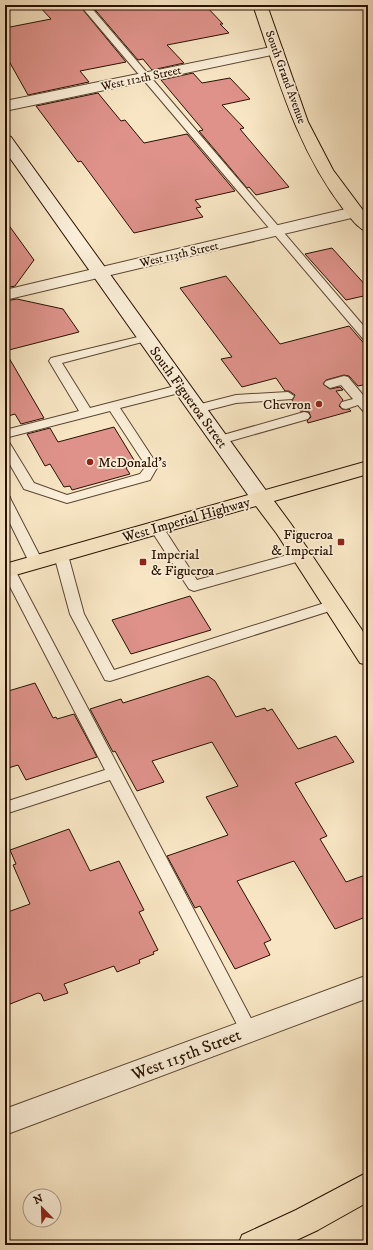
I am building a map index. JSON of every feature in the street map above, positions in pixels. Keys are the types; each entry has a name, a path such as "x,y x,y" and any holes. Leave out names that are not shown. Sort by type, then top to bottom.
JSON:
{"main road":[{"name":"South Grand Avenue","path":"260,5 294,106 319,160 354,212 368,227"},
{"name":"West Imperial Highway","path":"6,571 368,467"},
{"name":"South Figueroa Street","path":"260,498 302,556 368,657"},
{"path":"253,1245 307,1220 368,1186"}],"street":[{"name":"West 112th Street","path":"5,106 276,50"},
{"name":"South Figueroa Street","path":"5,140 260,498"},
{"name":"West 113th Street","path":"5,295 354,212"},
{"name":"West 115th Street","path":"5,1122 368,986"}],"lane":[{"path":"84,5 368,338"},
{"path":"87,414 55,361 146,338"},
{"path":"330,384 344,380 364,405"},
{"path":"5,434 183,388"},
{"path":"197,408 236,399 288,396"},
{"path":"346,405 364,405"},
{"path":"5,445 29,486 67,499 145,477 152,466 113,406"},
{"path":"220,440 304,416"},
{"path":"5,500 36,562"},
{"path":"156,527 194,586 302,556"},
{"path":"61,555 77,614 110,676 334,605"},
{"path":"6,571 249,1031"},
{"path":"5,808 114,773"}],"building":[{"path":"38,5 79,5 126,62 80,71 89,82 28,95 5,54 5,28 51,19"},
{"path":"91,5 205,5 223,24 220,24 229,33 167,45 184,63 152,70 143,59 138,60"},
{"path":"193,73 202,83 230,78 250,99 222,105 244,128 240,129 289,187 256,195 249,187 247,188 199,131 203,130 161,80"},
{"path":"98,93 121,121 125,120 144,143 187,134 235,191 195,200 201,207 196,208 203,217 134,233 81,161 78,162 36,106"},
{"path":"5,220 34,260 15,286 5,288"},
{"path":"332,248 368,288 368,295 346,300 305,254"},
{"path":"226,276 280,344 349,326 368,348 368,384 358,386 349,376 344,375 326,380 323,384 330,389 340,387 343,390 336,391 343,400 339,406 342,409 349,409 351,411 308,423 307,421 311,417 309,412 300,411 292,401 295,395 289,391 285,391 276,378 242,387 221,359 232,357 180,288"},
{"path":"17,299 63,309 79,332 5,351 5,301"},
{"path":"5,351 44,418 21,424 15,414 5,417"},
{"path":"114,427 137,465 126,468 130,474 72,490 70,486 64,487 50,464 45,466 27,434 50,428 58,442"},
{"path":"190,596 211,630 131,654 112,620"},
{"path":"208,676 215,681 236,717 265,708 267,711 272,709 298,749 336,736 354,762 295,783 327,836 320,839 346,882 368,874 368,916 335,929 294,861 237,881 271,940 264,943 270,955 235,969 200,906 195,908 167,856 228,835 206,797 238,786 212,742 152,761 164,782 137,791 115,751 113,752 90,709 121,699 123,703"},
{"path":"35,683 53,718 56,717 57,719 74,714 97,757 26,780 18,765 5,769 5,692"},
{"path":"69,829 90,871 119,861 144,910 139,912 158,950 153,952 154,954 139,960 140,963 117,972 114,966 64,984 68,993 44,1001 41,994 38,993 5,1006 5,913 30,904 13,865 16,864 10,850"}],"place":[{"name":"Chevron","path":"319,404"},
{"name":"McDonald's","path":"90,462"},
{"name":"Figueroa & Imperial","path":"341,542"},
{"name":"Imperial & Figueroa","path":"143,562"}]}
